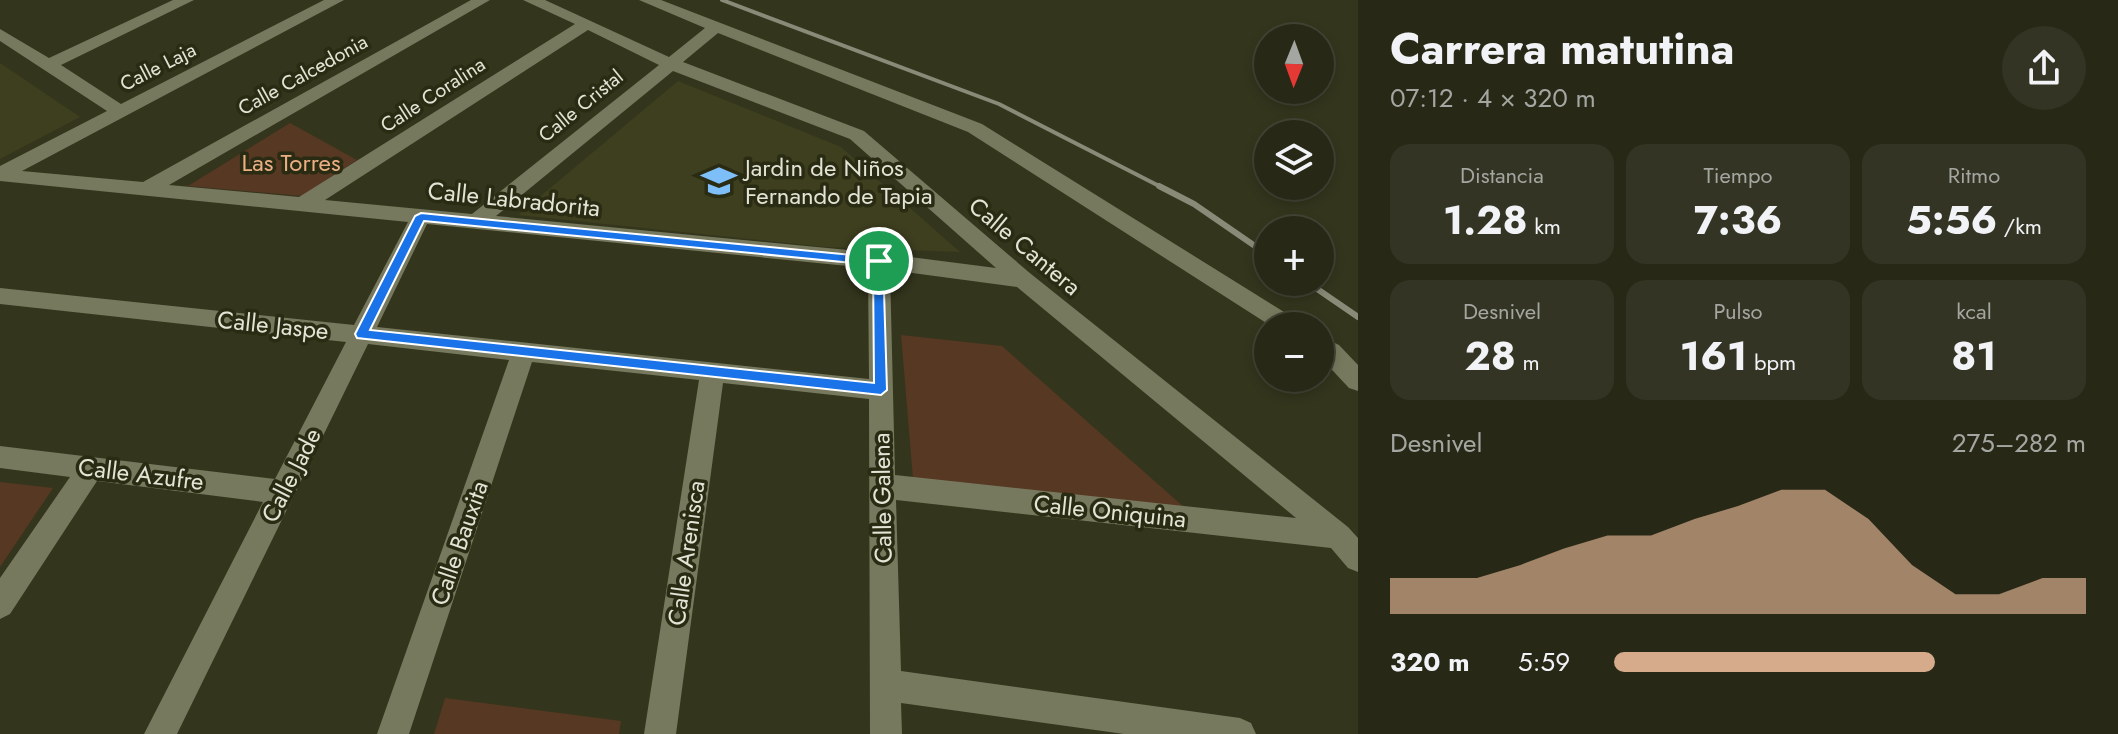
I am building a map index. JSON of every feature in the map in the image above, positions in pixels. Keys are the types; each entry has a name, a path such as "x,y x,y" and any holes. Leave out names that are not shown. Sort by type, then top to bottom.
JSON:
{"street":[{"path":"138,0 161,12"},
{"path":"48,65 186,0"},
{"name":"Calle Laja","path":"0,174 336,0"},
{"name":"Calle Calcedonia","path":"146,189 482,0"},
{"name":"Calle Cantera","path":"531,0 669,63 857,135 1023,280 1338,536 1358,558"},
{"path":"647,0 975,128 1267,312"},
{"name":"Calle Coralina","path":"302,205 587,23"},
{"name":"Calle Cristal","path":"476,222 716,27"},
{"path":"0,34 120,111"},
{"name":"Calle Labradorita","path":"0,174 879,261 1023,280"},
{"name":"Calle Jade","path":"160,734 421,216"},
{"name":"Calle Galena","path":"879,261 886,734"},
{"name":"Calle Jaspe","path":"0,296 881,390"},
{"name":"Calle Bauxita","path":"393,734 524,352"},
{"path":"1334,355 1358,381"},
{"name":"Calle Arenisca","path":"660,734 712,372"},
{"name":"Calle Azufre","path":"0,457 282,492"},
{"path":"0,604 91,468"},
{"name":"Calle Oniquina","path":"883,486 1338,536"},
{"path":"885,685 1240,734"}],"shaded area":[{"path":"0,63 80,117 0,159"},
{"name":"Jardin de Niños Fernando de Tapia","path":"678,81 841,147 960,252 826,247 518,215"}],"green space":[{"name":"Las Torres","path":"290,123 357,160 302,196 188,186"},
{"path":"901,335 1002,346 1194,516 913,479"},
{"path":"0,482 53,488 0,567"},
{"path":"445,698 621,721 619,734 434,734"}],"railway":[{"path":"722,0 999,104 1163,188"},
{"path":"1159,186 1194,204 1254,245"},
{"path":"1327,296 1358,317"}],"place":[{"name":"Jardin de Niños Fernando de Tapia","path":"719,181"}],"route":[{"path":"421,216 879,261 881,390 361,334 421,216"}]}
